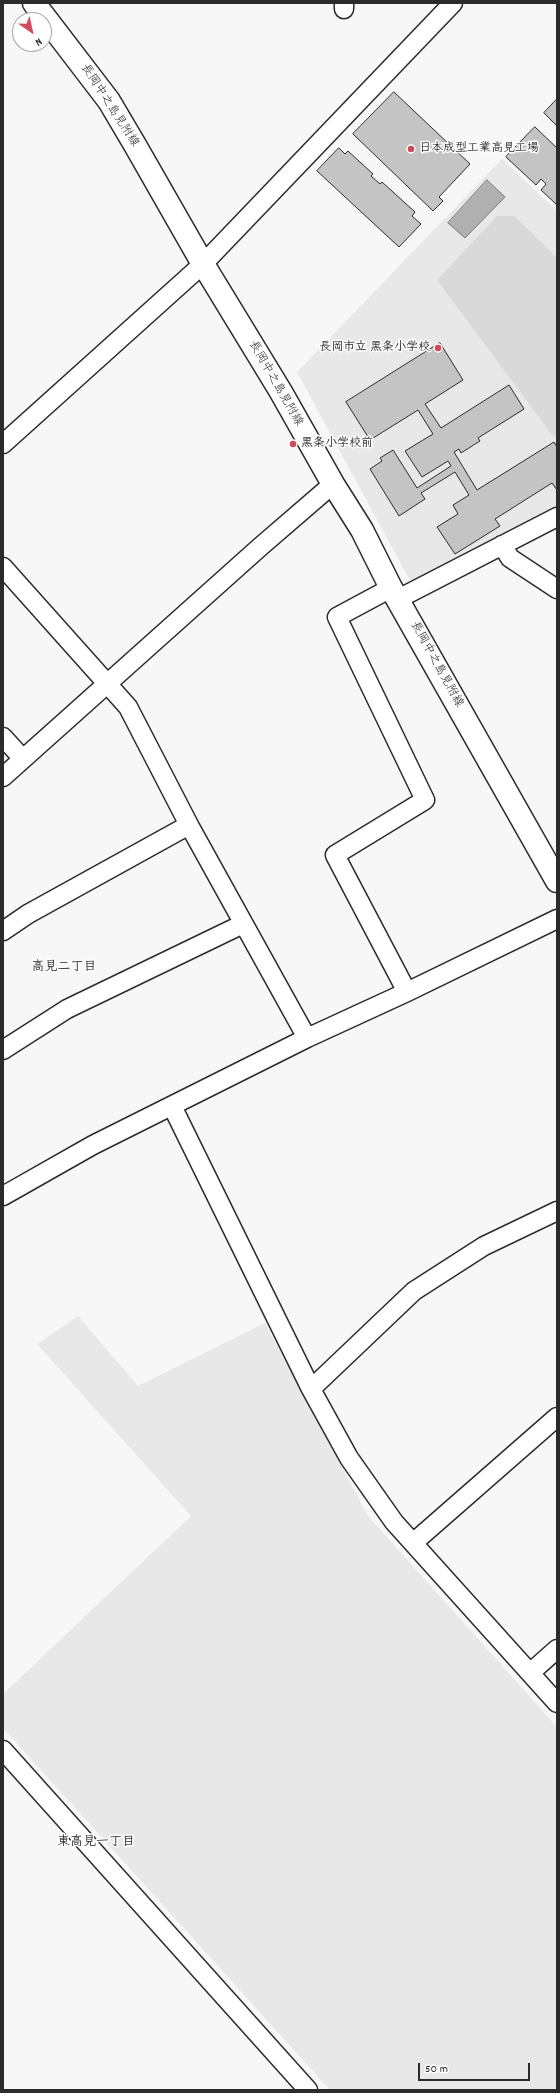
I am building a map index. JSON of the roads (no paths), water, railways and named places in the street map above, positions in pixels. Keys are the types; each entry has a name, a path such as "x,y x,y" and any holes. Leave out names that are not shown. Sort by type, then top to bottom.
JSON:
{"main road":[{"name":"長岡中之島見附線","path":"34,3 109,101 203,264 281,392 333,484 362,530 394,594 557,881"}],"street":[{"path":"3,444 203,264 453,3"},
{"path":"3,777 260,547 333,484"},
{"path":"407,992 335,855 425,800 337,617 394,594 502,545 557,517"},
{"path":"502,545 510,558 557,589"},
{"path":"3,567 128,707 189,825 307,1038"},
{"path":"3,737 23,759"},
{"path":"3,931 28,914 189,825"},
{"path":"6,1189 307,1038 407,992 557,919"},
{"path":"3,1050 67,1009 243,924"},
{"path":"172,1106 311,1389 349,1458 394,1522 557,1703"},
{"path":"311,1389 414,1291 484,1246 557,1211"},
{"path":"413,1543 557,1417"},
{"path":"530,1673 557,1648"},
{"path":"3,1750 308,2090"}],"place":[{"name":"日本成型工業高見工場","path":"411,149"},
{"name":"長岡市立 黒条小学校","path":"438,348"},
{"name":"黒条小学校前","path":"293,444"}],"district":[{"name":"高見二丁目","path":"64,968"},
{"name":"東高見一丁目","path":"96,1843"}]}
